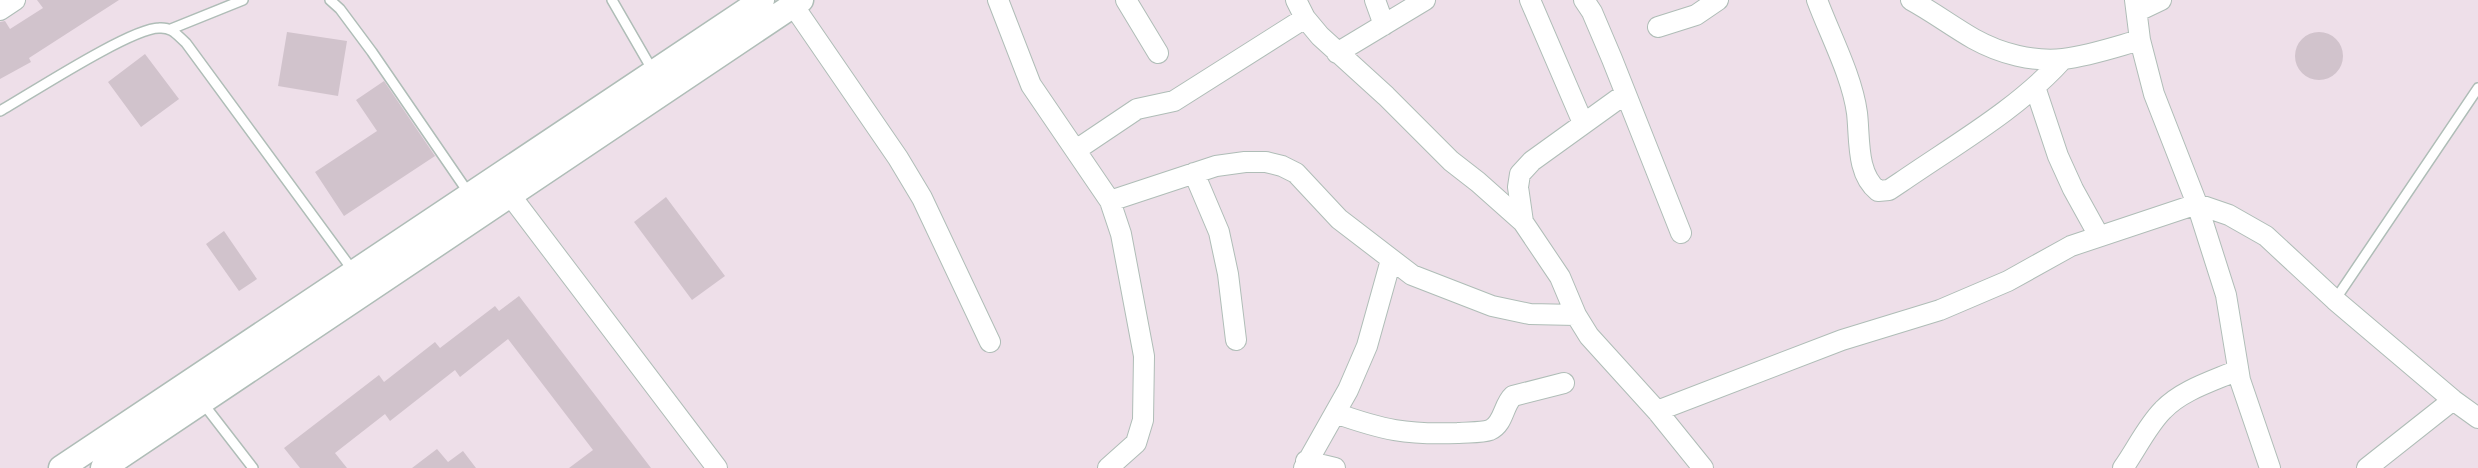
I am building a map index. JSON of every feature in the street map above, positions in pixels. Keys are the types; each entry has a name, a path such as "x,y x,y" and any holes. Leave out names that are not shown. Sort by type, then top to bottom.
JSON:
{"street":[{"path":"0,10 15,0"},
{"path":"661,82 762,0"},
{"path":"998,0 1031,85 1110,201 1121,234 1144,356 1143,420 1136,443 1108,468"},
{"path":"1126,0 1158,53"},
{"path":"1296,0 1305,18 1337,53 1386,96 1451,161 1523,222 1560,277 1576,315 1589,336 1657,411 1703,468"},
{"path":"1375,0 1384,25"},
{"path":"1337,53 1425,0"},
{"path":"1530,0 1583,123"},
{"path":"1584,0 1592,12 1681,233"},
{"path":"1658,27 1696,15 1718,0"},
{"path":"1817,0 1852,85 1861,159 1871,186 1878,191 1889,190 2036,87 2063,59"},
{"path":"1911,0 1936,13 1972,38 1998,51 2022,57 2063,59 2140,40"},
{"path":"2161,0 2136,6 2140,40 2154,94 2197,204 2226,295 2238,370 2270,468"},
{"path":"104,468 202,402 503,186 661,82 797,3 922,198 990,342"},
{"path":"1076,150 1137,110 1174,101 1305,18"},
{"path":"2036,87 2058,156 2099,236"},
{"path":"1523,222 1518,188 1520,174 1532,161 1625,94"},
{"path":"1110,201 1216,166 1266,162 1296,173 1340,219 1412,275 1492,306 1530,314 1576,315"},
{"path":"1194,173 1219,232 1228,274 1236,340"},
{"path":"61,468 470,195 503,186"},
{"path":"503,186 717,468"},
{"path":"1657,411 1809,351 1940,310 2008,281 2071,246 2197,204 2229,215 2266,236 2335,300 2453,400 2478,418"},
{"path":"1335,468 1305,464 1335,413 1367,346 1391,260"},
{"path":"2123,468 2163,410 2176,399 2196,388 2238,370"},
{"path":"1335,413 1380,429 1418,434 1478,432 1491,430 1497,425 1508,401 1514,396 1564,383"},
{"path":"2367,468 2453,400"}],"lane":[{"path":"0,111 127,39 157,27 171,28 243,0"},
{"path":"330,0 340,9 372,52 470,195"},
{"path":"612,0 661,82"},
{"path":"171,28 186,43 355,273"},
{"path":"2335,300 2478,88"},
{"path":"202,402 253,468"}],"building":[{"path":"37,0 119,0 29,58 31,62 0,79 0,22 5,21 10,29 43,8"},
{"path":"287,32 347,41 338,96 278,86"},
{"path":"2314,32 2324,32 2336,39 2343,51 2343,61 2336,73 2324,80 2314,80 2299,69 2295,61 2295,51 2306,36"},
{"path":"145,54 179,99 141,127 108,82"},
{"path":"384,81 435,156 344,216 315,172 377,131 356,100"},
{"path":"666,197 725,276 692,300 634,222"},
{"path":"224,231 257,279 239,291 206,244"},
{"path":"519,296 651,468 569,468 593,450 508,339 460,377 455,370 390,421 385,414 335,453 347,468 300,468 284,448 379,375 384,382 435,342 440,348 495,306 499,311"},
{"path":"437,449 448,462 463,451 476,468 412,468"}]}
